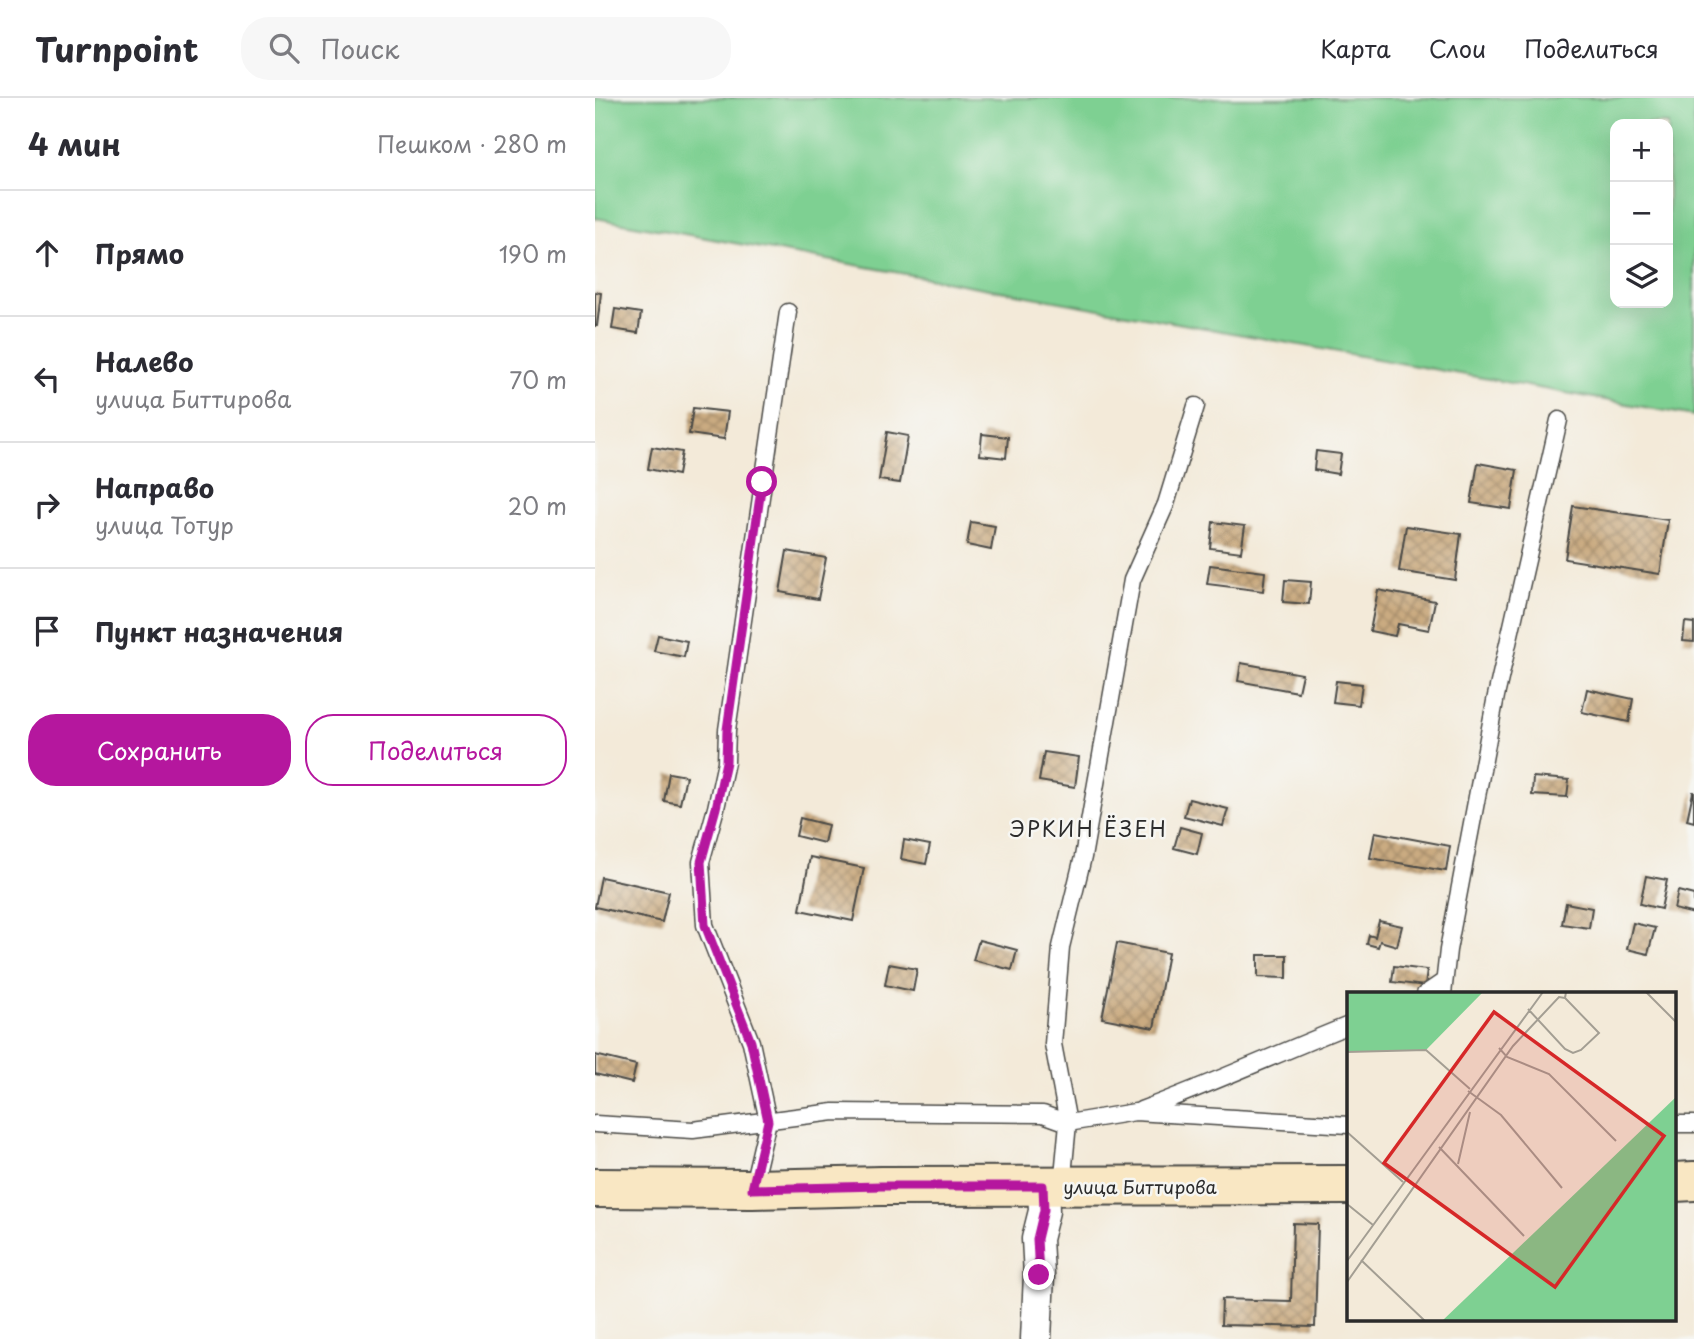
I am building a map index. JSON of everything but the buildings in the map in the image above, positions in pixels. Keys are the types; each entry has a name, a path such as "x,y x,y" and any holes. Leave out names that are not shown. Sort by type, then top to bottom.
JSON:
{"street":[{"name":"улица Биттирова","path":"595,1188 1347,1185"},
{"path":"1036,1339 1039,1275 1037,1239 1053,1186"}],"lane":[{"path":"752,1189 768,1121 751,1042 705,925 701,862 726,762 727,730 788,312"},
{"path":"1053,1186 1068,1123 1053,1044 1062,947 1083,857 1132,580 1165,504 1196,406"},
{"path":"1444,988 1448,950 1496,696 1559,420"},
{"path":"595,1124 693,1130 834,1112 1043,1114 1068,1123 1135,1112 1202,1088 1347,1027"},
{"path":"1135,1112 1347,1125"}],"green space":[{"path":"595,98 1694,98 1694,416 595,218"}],"district":[{"name":"ЭРКИН ЁЗЕН","path":"1089,828"}],"route":[{"path":"762,482 727,730 726,762 701,862 705,925 751,1042 768,1121 752,1189 1043,1186 1044,1210 1037,1239 1039,1275"}]}
